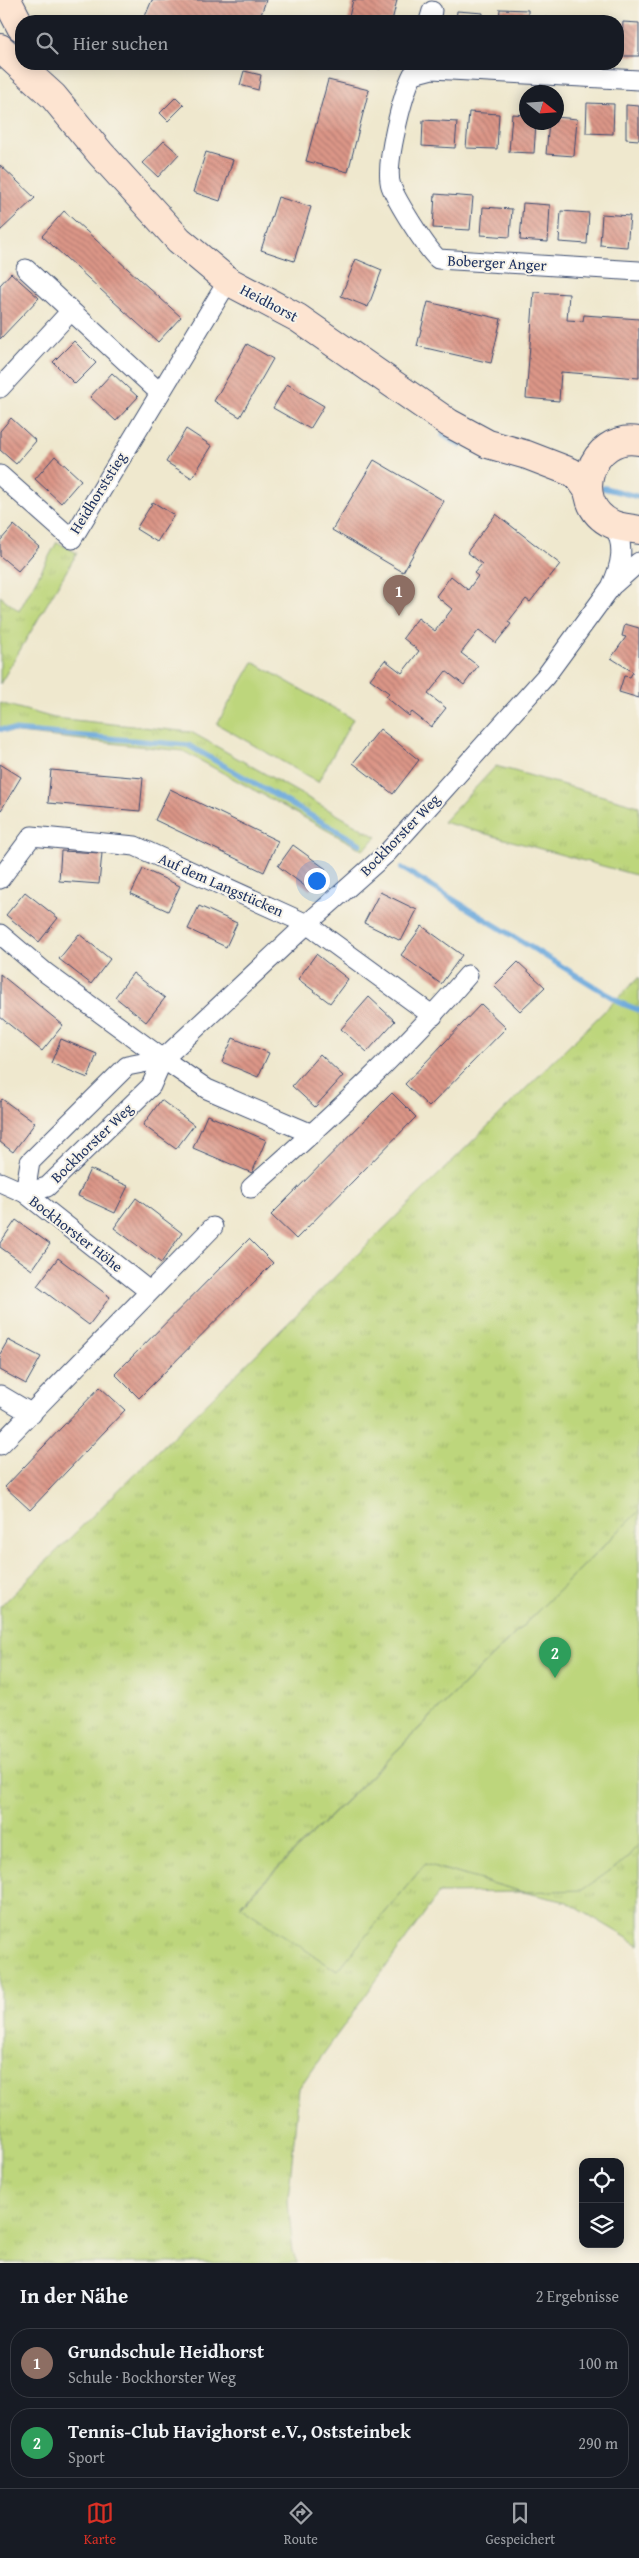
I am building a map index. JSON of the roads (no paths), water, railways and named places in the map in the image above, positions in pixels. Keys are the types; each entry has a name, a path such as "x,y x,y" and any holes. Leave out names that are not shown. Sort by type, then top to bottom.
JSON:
{"street":[{"path":"7,0 15,15"},
{"name":"Heidhorst","path":"2,52 15,63"},
{"name":"Heidhorst","path":"23,70 53,96 100,153 179,240 228,281 298,318 448,423 488,444 527,455 571,472 580,479 588,490 596,511 626,527"},
{"name":"Heidhorst","path":"42,70 53,96"},
{"name":"Boberger Anger","path":"415,70 406,88 390,163 391,185 428,250 438,259 639,271"},
{"name":"Boberger Anger","path":"451,70 639,80"},
{"path":"26,269 70,312 160,393"},
{"name":"Heidhorststieg","path":"0,474 72,539 228,281"},
{"path":"0,388 70,312"},
{"name":"Heidhorst","path":"527,455 583,454 603,450 621,441 639,441"},
{"path":"588,490 591,467 603,450"},
{"name":"Bockhorster Weg","path":"611,587 621,557 620,538 626,527"},
{"name":"Bockhorster Weg","path":"163,1059 127,1066 30,1162 25,1193 47,1187 151,1086 163,1059 386,853 546,676 611,587 639,562"},
{"name":"Auf dem Langstücken","path":"0,879 32,836 136,846 307,924 433,1016"},
{"path":"0,934 46,973 207,1089 312,1134"},
{"path":"251,1188 312,1134 433,1016 468,974"},
{"name":"Bockhorster Höhe","path":"0,1182 25,1193 149,1291"},
{"path":"0,1445 213,1227"},
{"path":"0,1395 32,1414"}],"waterway":[{"path":"443,435 460,446"},
{"path":"498,462 525,469"},
{"path":"604,488 639,497"},
{"path":"0,729 188,745 360,844"},
{"path":"402,868 623,1004 639,1010"}],"place":[{"name":"Grundschule Heidhorst","path":"399,616"},
{"name":"Tennis-Club Havighorst e.V., Oststeinbek","path":"555,1678"}]}
